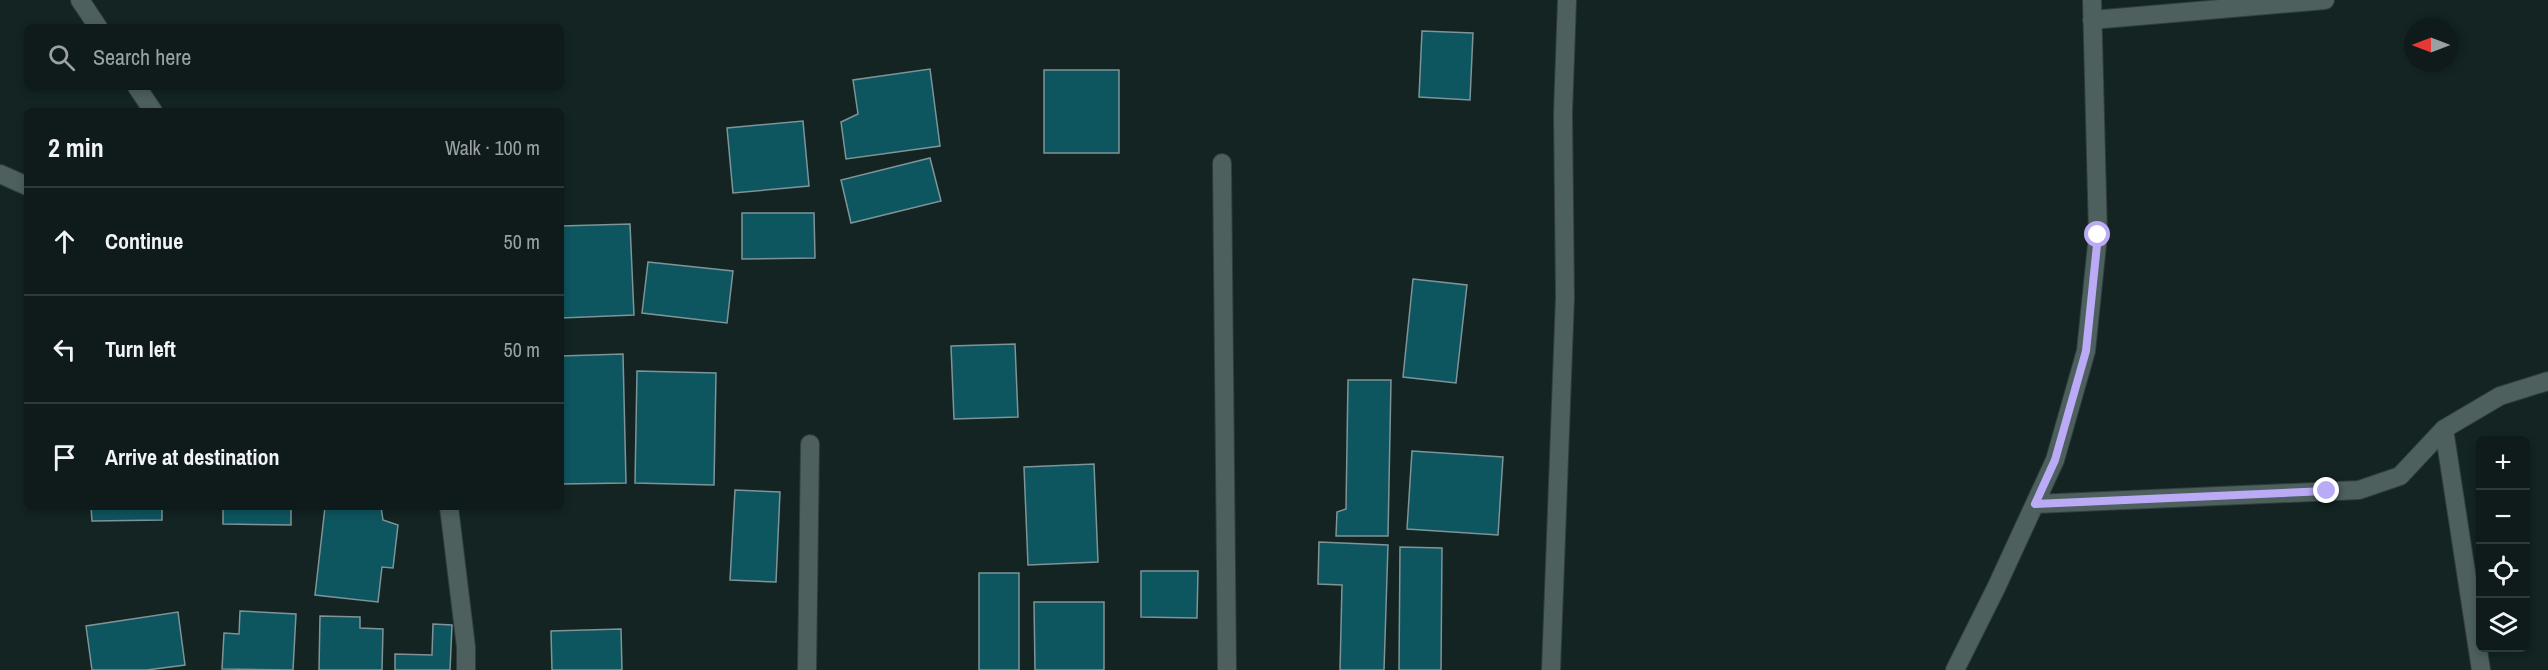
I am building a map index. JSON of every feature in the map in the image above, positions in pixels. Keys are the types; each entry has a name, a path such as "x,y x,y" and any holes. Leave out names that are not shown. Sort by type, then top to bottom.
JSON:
{"street":[{"path":"80,0 96,24"},
{"path":"1551,670 1565,297 1563,113 1567,0"},
{"path":"1955,670 2055,460 2086,351 2098,235 2091,0"},
{"path":"2092,20 2325,0"},
{"path":"139,90 151,108"},
{"path":"1222,164 1227,670"},
{"path":"0,174 24,185"},
{"path":"2035,504 2359,490 2400,476 2444,429 2500,396 2548,381"},
{"path":"2444,429 2481,670"},
{"path":"807,670 810,444"},
{"path":"449,510 466,647 466,670"}],"building":[{"path":"1422,31 1473,33 1470,100 1419,97"},
{"path":"930,69 940,146 846,159 841,122 858,114 853,80"},
{"path":"1044,70 1119,70 1119,153 1044,153"},
{"path":"803,121 809,186 733,193 727,128"},
{"path":"930,158 941,201 851,223 841,180"},
{"path":"742,213 814,213 815,258 742,259"},
{"path":"630,224 634,315 564,318 564,226"},
{"path":"648,262 733,271 727,323 642,313"},
{"path":"1413,279 1467,285 1456,383 1403,377"},
{"path":"1015,344 1018,417 954,419 951,346"},
{"path":"623,354 626,483 564,484 564,356"},
{"path":"637,371 716,373 714,485 635,483"},
{"path":"1348,380 1391,380 1388,536 1336,536 1337,512 1346,509"},
{"path":"1412,451 1503,457 1498,535 1407,529"},
{"path":"1094,464 1098,562 1028,565 1024,467"},
{"path":"735,490 780,492 776,582 730,580"},
{"path":"91,510 162,510 162,520 92,521"},
{"path":"223,510 291,510 291,525 223,524"},
{"path":"325,510 381,510 383,520 398,525 393,568 382,567 378,602 315,595"},
{"path":"1319,542 1388,545 1384,670 1340,670 1342,585 1318,584"},
{"path":"1400,547 1442,548 1441,670 1399,670"},
{"path":"1141,571 1198,571 1197,618 1141,617"},
{"path":"979,573 1019,573 1019,670 979,670"},
{"path":"1034,602 1104,602 1104,670 1035,670"},
{"path":"240,611 296,614 293,670 222,669 224,633 239,634"},
{"path":"178,612 185,665 147,670 92,670 86,626"},
{"path":"320,616 360,617 360,628 383,629 382,670 319,670"},
{"path":"433,624 452,625 450,670 395,670 395,654 432,655"},
{"path":"621,629 622,670 552,670 551,631"}],"route":[{"path":"2098,235 2086,351 2055,460 2035,504 2327,491"}]}
